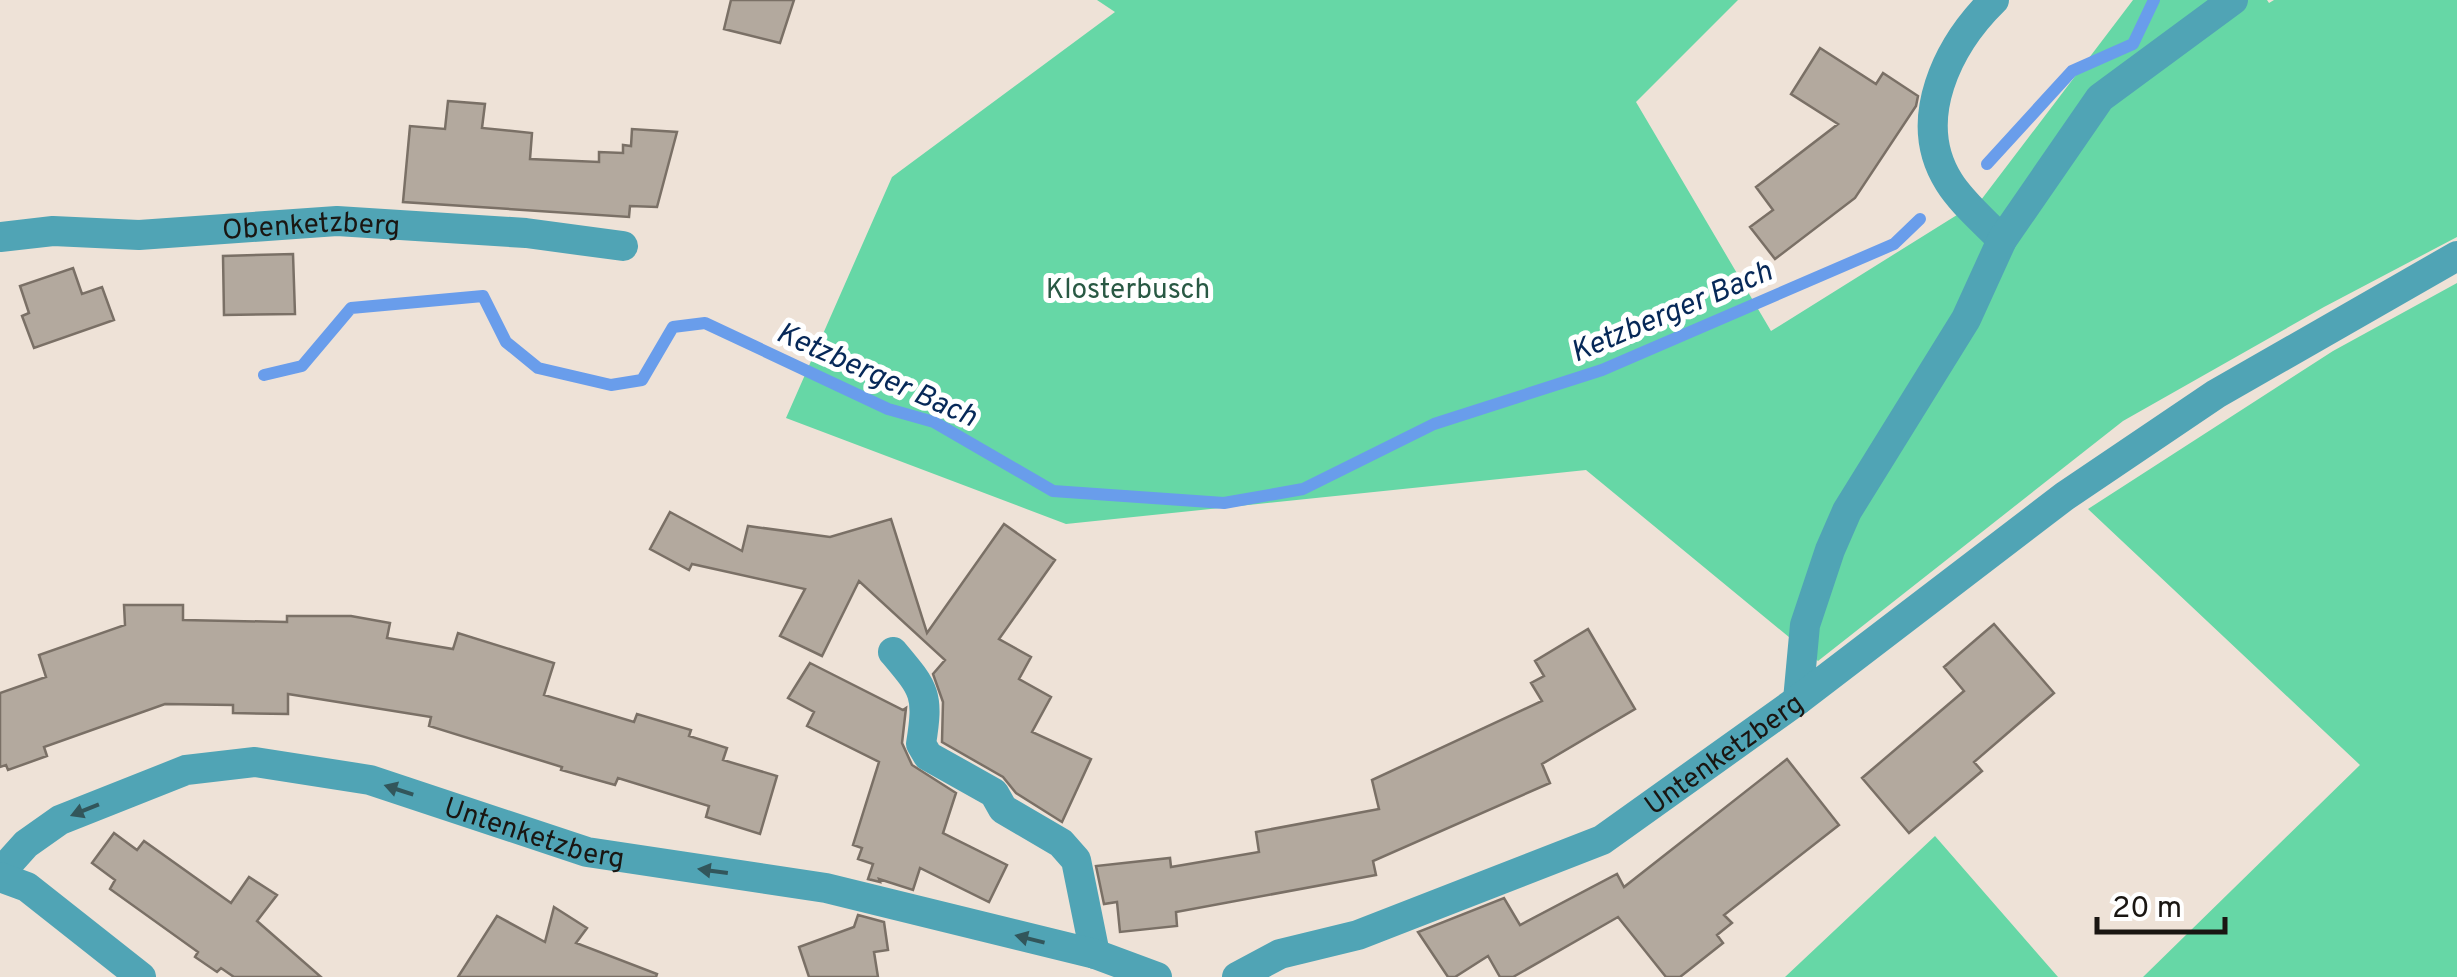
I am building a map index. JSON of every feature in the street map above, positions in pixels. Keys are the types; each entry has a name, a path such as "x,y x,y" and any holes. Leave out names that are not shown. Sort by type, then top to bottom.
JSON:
{"street":[{"path":"1994,0 1950,54 1937,92 1933,139 1950,184 2002,240"},
{"name":"Untenketzberg","path":"1237,977 1280,954 1358,935 1602,840 1798,700 1805,625 1848,511 1966,319 2002,240 2100,98 2233,0"},
{"name":"Obenketzberg","path":"0,237 53,232 138,235 338,221 509,231 623,246"},
{"path":"1798,700 2064,496 2216,394 2457,256"},
{"path":"892,652 917,681 928,714 921,744 928,756 994,794 1003,810 1061,843 1076,860 1095,954"},
{"name":"Untenketzberg","path":"0,875 26,844 60,820 186,770 255,762 370,780 586,852 826,888 1095,954 1157,977"},
{"path":"0,875 28,887 142,977"}],"green space":[{"name":"Klosterbusch","path":"1097,0 1738,0 1636,102 1771,331 1981,200 2133,0 2457,0 2457,237 2123,421 1818,661 1586,470 1066,524 786,418 892,177 1115,12"},
{"path":"2457,283 2457,977 2143,977 2360,765 2088,509 2333,351"},
{"path":"1935,836 2058,977 1785,977"}],"building":[{"path":"731,0 794,0 780,43 724,29"},
{"path":"1820,48 1876,84 1883,73 1918,96 1916,106 1855,198 1775,259 1750,227 1773,210 1756,187 1838,124 1791,94"},
{"path":"448,101 485,104 482,128 532,133 530,159 599,162 599,152 623,153 623,145 631,146 632,129 677,132 657,207 630,206 629,217 403,202 410,126 445,129"},
{"path":"293,254 295,314 224,315 223,256"},
{"path":"73,268 82,294 102,287 114,320 34,348 22,316 29,313 20,286"},
{"path":"670,512 742,551 748,526 830,537 891,519 927,633 1004,524 1055,560 999,639 1031,657 1019,679 1051,697 1032,732 1091,759 1062,822 1016,793 1003,777 942,742 943,702 933,674 945,660 859,581 822,656 780,636 805,589 692,564 689,570 650,549"},
{"path":"124,605 183,605 183,620 287,622 287,616 351,616 390,623 387,638 453,649 458,633 554,663 544,695 634,722 637,714 691,730 689,736 727,748 723,760 777,776 760,834 706,817 709,806 618,778 615,785 561,770 562,767 429,726 431,717 288,694 288,714 233,713 233,705 165,704 44,747 47,756 8,770 6,765 0,767 0,693 46,677 39,655 125,625"},
{"path":"1994,624 2054,693 1974,762 1982,771 1909,833 1862,778 1964,691 1944,667"},
{"path":"1588,629 1635,709 1542,764 1550,783 1373,861 1376,875 1176,912 1177,926 1120,932 1117,902 1104,904 1096,866 1170,858 1171,867 1259,852 1256,832 1379,809 1372,780 1542,701 1531,683 1544,676 1535,661"},
{"path":"810,663 903,710 906,708 902,743 912,765 956,793 943,833 1007,865 989,902 920,868 913,890 868,879 873,864 858,859 862,848 853,845 879,762 807,726 814,712 788,698"},
{"path":"1787,759 1839,825 1724,915 1732,923 1717,935 1723,943 1680,977 1666,977 1618,917 1513,977 1500,977 1488,956 1455,977 1448,977 1418,932 1504,898 1520,925 1617,874 1624,887"},
{"path":"114,833 137,850 144,841 231,903 249,877 277,895 257,921 321,977 234,977 221,968 217,972 195,957 198,952 110,889 115,880 92,863"},
{"path":"554,907 587,928 576,943 657,974 656,977 458,977 497,916 545,942"},
{"path":"858,915 884,922 888,950 874,952 878,977 809,977 799,947 854,927"}],"waterway":[{"name":"Ketzberger Bach","path":"1987,164 2072,71 2133,44 2154,0"},
{"name":"Ketzberger Bach","path":"264,375 302,366 351,308 483,296 506,342 538,368 611,385 642,380 673,327 705,323 888,409 934,422 1053,491 1224,503 1303,489 1434,424 1602,370 1894,244 1920,219"}]}
